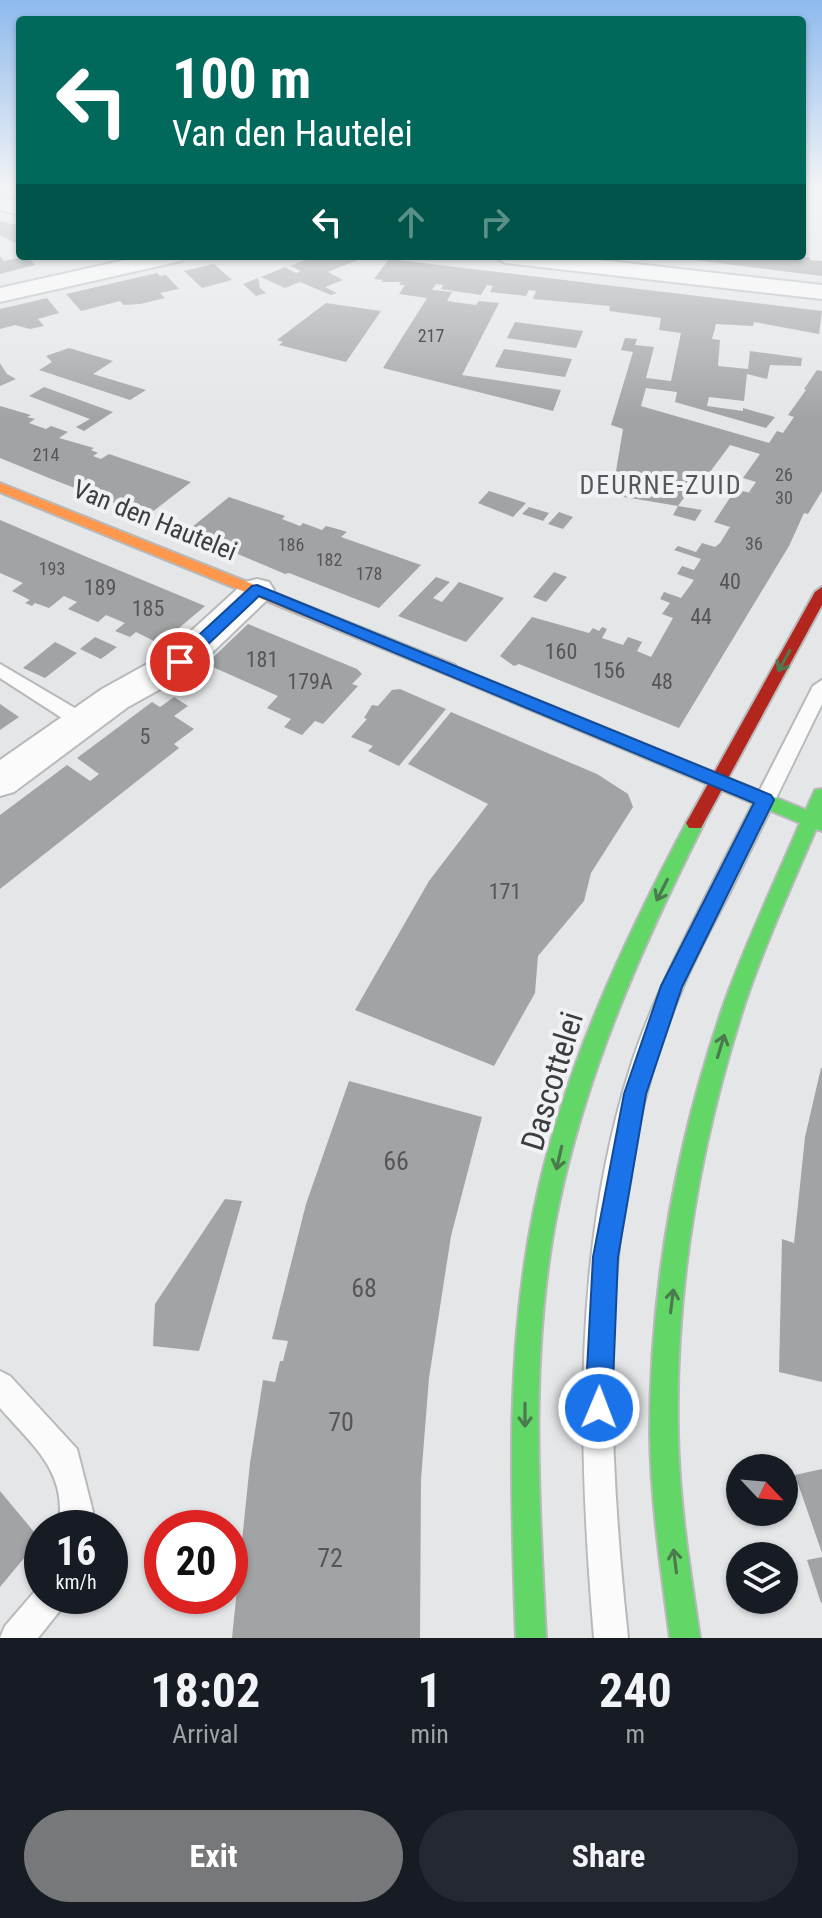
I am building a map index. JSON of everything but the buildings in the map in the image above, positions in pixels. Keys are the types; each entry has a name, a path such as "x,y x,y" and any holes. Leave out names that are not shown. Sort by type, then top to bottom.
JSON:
{"street":[{"path":"0,295 125,266"},
{"path":"650,266 822,292"},
{"name":"Van den Hautelei","path":"0,487 817,822"},
{"path":"0,781 115,698 180,662 257,590"},
{"name":"Dascottelei","path":"531,1638 525,1375 545,1217 578,1084 597,1031 646,922 718,780 822,592"},
{"path":"685,1638 667,1492 665,1408 679,1246 701,1119 724,1034 756,943 817,822 822,793"}],"lane":[{"path":"0,670 83,722"},
{"path":"611,1638 601,1535 599,1367 605,1257 625,1139 663,1007 685,956 822,686"},
{"path":"0,1386 66,1460 77,1510"},
{"path":"17,1638 36,1614"}],"traffic: fast":[{"path":"449,669 822,824"},
{"path":"685,1638 668,1510 664,1433 668,1323 682,1215 704,1107 735,1003 765,924 821,795"},
{"path":"531,1638 526,1408 531,1316 546,1211 559,1152 595,1039 617,984 695,823"}],"traffic: slow":[{"path":"0,487 449,669"}],"traffic: jam":[{"path":"695,823 822,592"}],"district":[{"name":"DEURNE-ZUID","path":"661,485"}],"route":[{"path":"180,662 257,590 765,800 685,956 659,1017 635,1094 605,1257 599,1408"}]}
